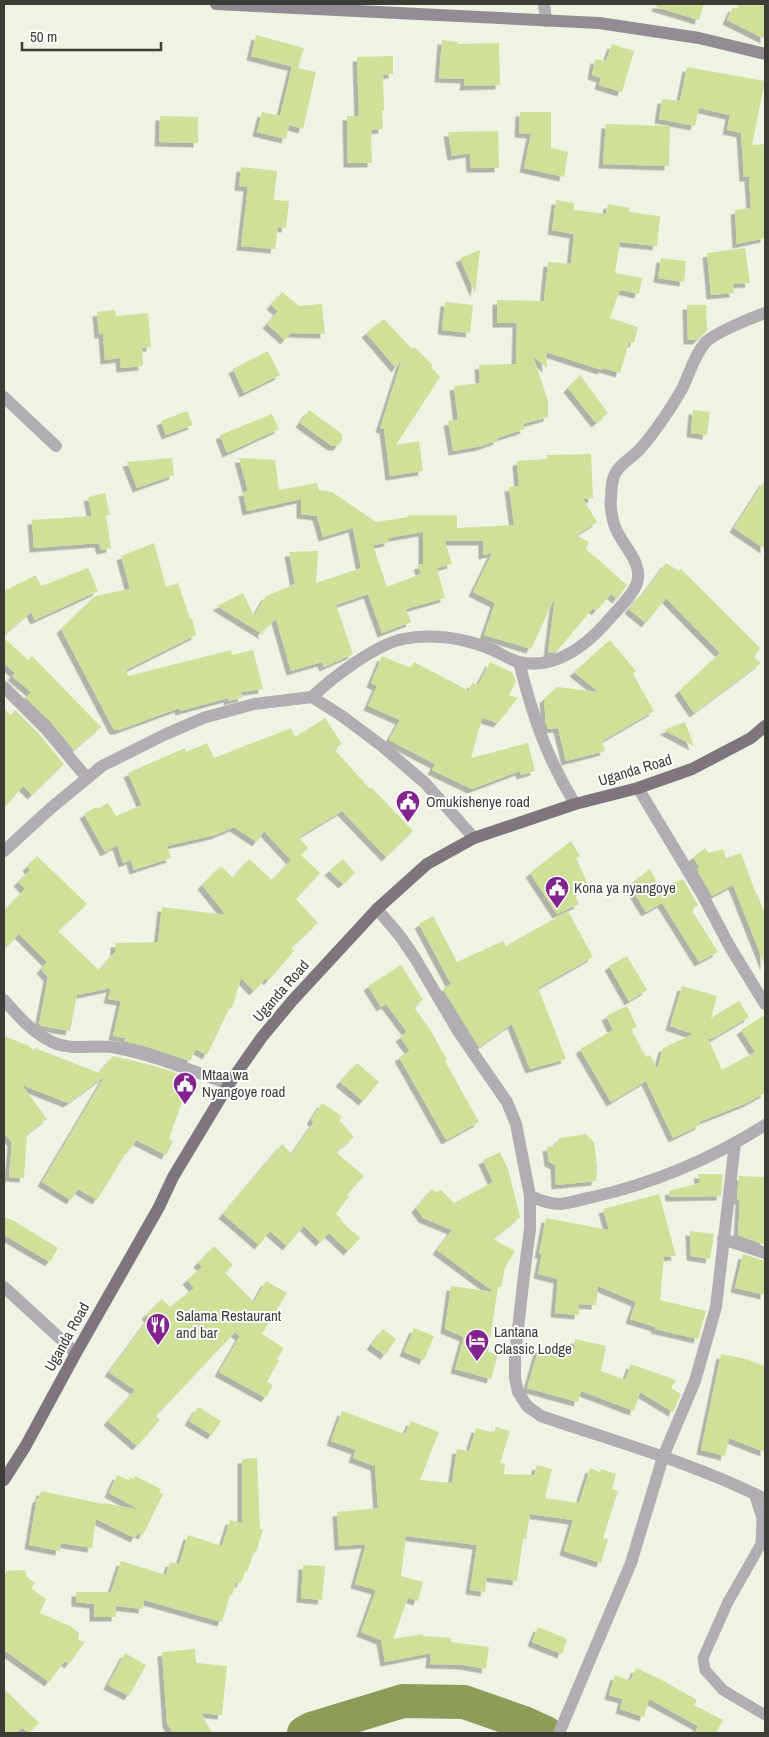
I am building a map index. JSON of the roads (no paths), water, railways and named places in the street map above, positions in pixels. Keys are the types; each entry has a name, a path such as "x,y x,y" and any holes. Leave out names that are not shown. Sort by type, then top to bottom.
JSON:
{"main road":[{"name":"Uganda Road","path":"4,1480 26,1447 76,1353 159,1207 173,1177 229,1084 262,1038 292,1001 377,910 427,864 474,838 576,804 638,788 692,769 751,738 765,726"}],"street":[{"path":"216,4 599,23 699,38 765,54"},
{"path":"544,4 546,21"},
{"path":"4,851 102,766 203,718 254,704 312,697 325,685 355,664 392,642 420,637 445,638 488,648 519,662 549,662 561,659 590,639 626,600 637,582 637,570 634,559 621,540 614,525 610,498 615,473 641,449 660,422 682,388 694,360 706,342 725,330 765,313"},
{"path":"4,397 56,446"},
{"path":"519,662 540,734 552,763 576,804"},
{"path":"4,686 45,728 87,778"},
{"path":"312,697 342,716 382,746 425,783 474,838"},
{"path":"638,788 765,1004"},
{"path":"377,910 400,936 415,958 475,1058 507,1102 516,1124 530,1196 530,1229 515,1378 518,1392 526,1406 541,1416 663,1457 715,1476 760,1496"},
{"path":"4,1000 34,1031 54,1044 70,1047 114,1047 160,1059 229,1084"},
{"path":"530,1196 541,1201 558,1204 608,1194 686,1166 735,1143 765,1125"},
{"path":"559,1733 631,1563 663,1457 695,1381 716,1307 735,1143"},
{"path":"723,1238 765,1253"},
{"path":"4,1286 76,1353"}],"lane":[{"path":"760,1496 762,1518 761,1544 728,1602 703,1658 705,1670 723,1690 765,1715"}],"waterway":[{"path":"304,1733 311,1729 403,1701 464,1702 524,1723 546,1733"}],"place":[{"name":"Omukishenye road","path":"408,823"},
{"name":"Kona ya nyangoye","path":"557,909"},
{"name":"Mtaa wa Nyangoye road","path":"185,1105"},
{"name":"Salama Restaurant and bar","path":"158,1346"},
{"name":"Lantana Classic Lodge","path":"477,1362"}]}
